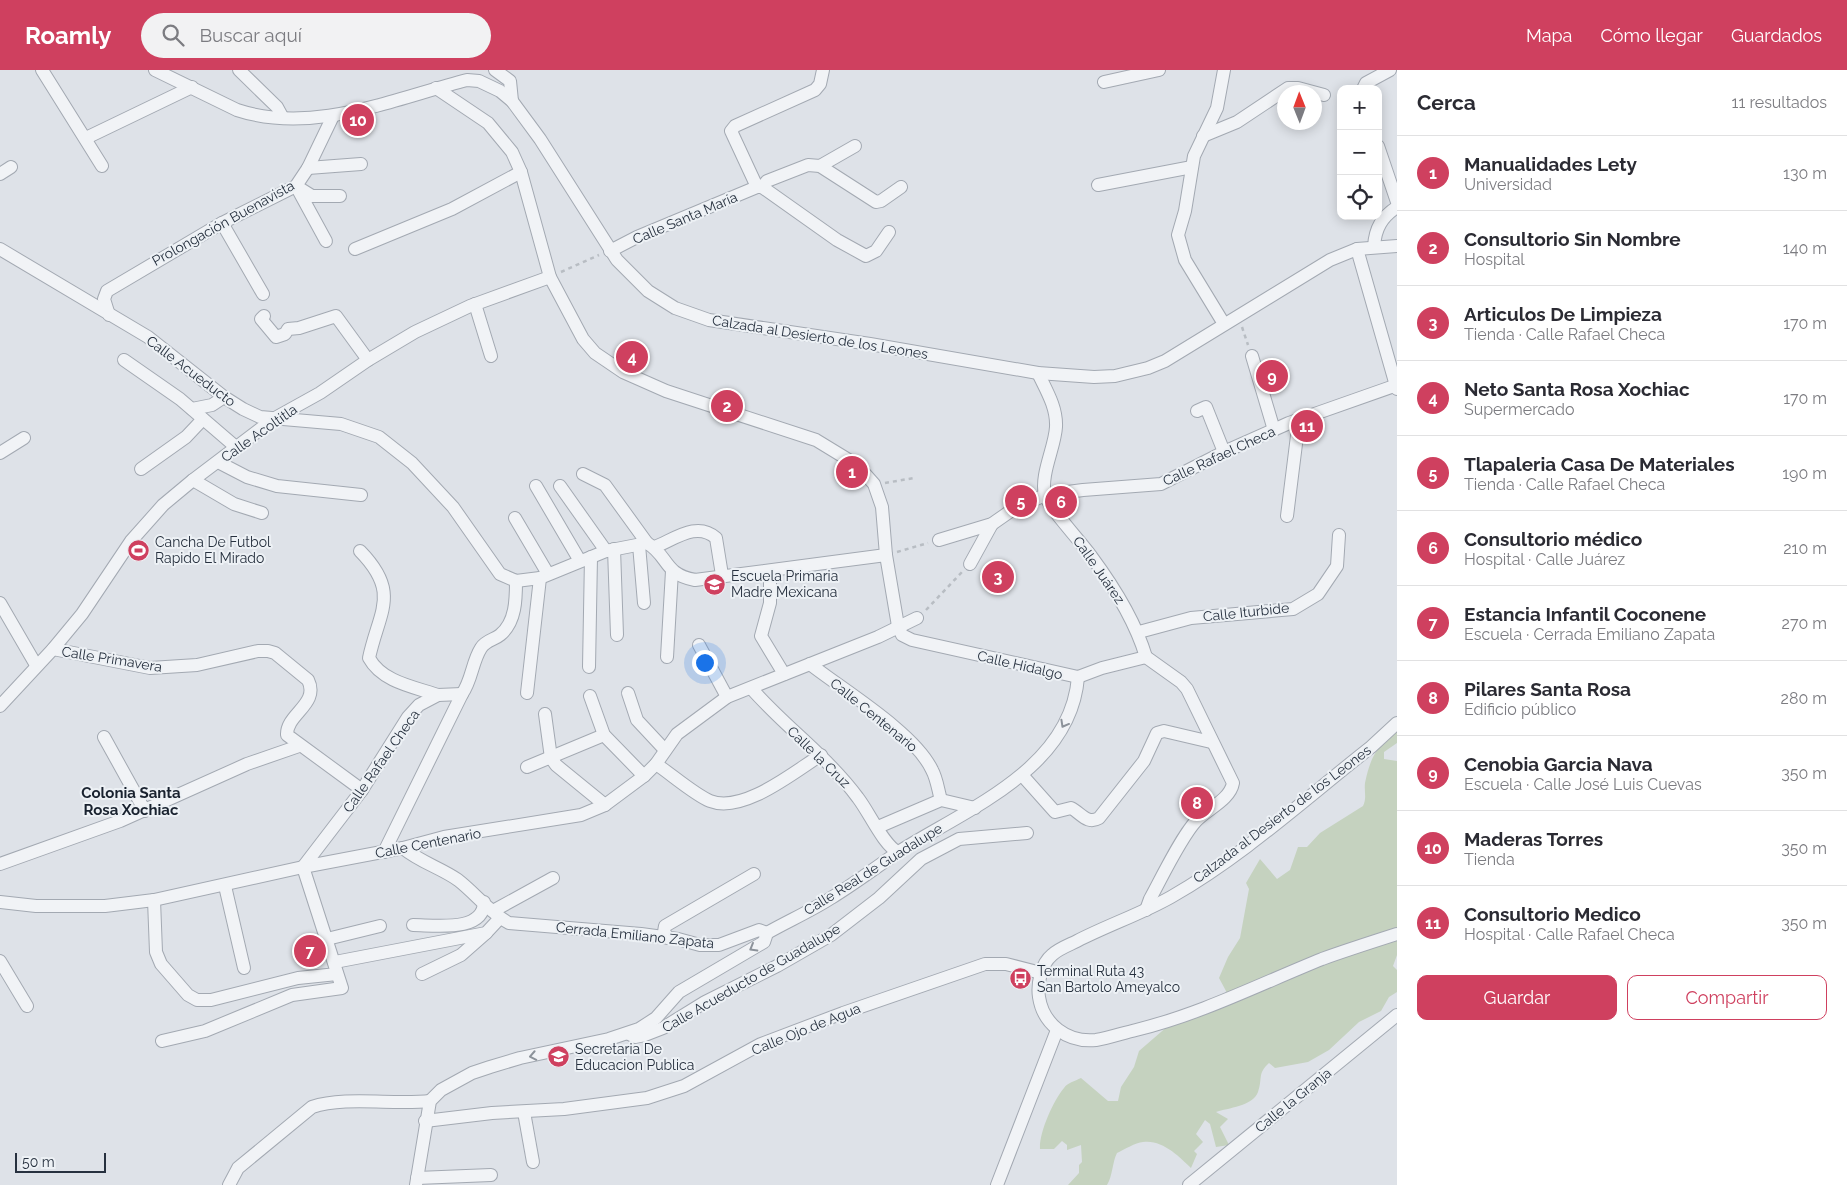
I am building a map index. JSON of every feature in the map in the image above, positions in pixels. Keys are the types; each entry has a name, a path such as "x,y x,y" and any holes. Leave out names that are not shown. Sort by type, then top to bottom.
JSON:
{"street":[{"path":"42,70 102,166"},
{"name":"Calzada al Desierto de los Leones","path":"155,70 250,115 283,118 333,116 473,80 500,91 512,101 540,139 610,251 648,291 675,308 709,320 870,344 1038,373 1094,377 1132,373 1165,361 1330,260 1357,249 1397,246"},
{"path":"239,70 276,107 283,118"},
{"path":"495,70 510,81 512,101"},
{"path":"823,70 820,84 815,90 735,126 731,131 759,187 837,240 866,256 876,251 889,232"},
{"path":"1104,82 1159,70"},
{"path":"1224,70 1217,108 1194,156 1186,211 1178,236 1185,260 1224,324"},
{"path":"1366,85 1370,80 1390,70"},
{"path":"86,138 192,87"},
{"path":"436,88 488,123 504,140 521,172 550,277 583,339 606,363 666,391 816,440 857,465 874,484 882,507 886,555 898,626"},
{"path":"1203,136 1237,122 1288,88 1298,88 1324,95"},
{"name":"Prolongación Buenavista","path":"109,315 104,299 107,291 222,223 296,186 308,168 333,116"},
{"path":"855,146 820,166 876,202 881,201 902,187"},
{"path":"1382,158 1397,202"},
{"path":"308,168 361,164"},
{"name":"Calle Santa María","path":"610,251 637,237 759,187 767,181 808,165 820,166"},
{"path":"0,174 11,167"},
{"path":"1098,185 1192,167"},
{"path":"355,249 452,209 487,188 521,172"},
{"path":"296,186 312,196 322,198 340,196"},
{"path":"296,186 326,241"},
{"path":"1374,247 1378,227 1389,212 1397,207"},
{"path":"222,223 263,294"},
{"name":"Calle Acueducto","path":"0,249 148,337 224,397 260,417 341,424 366,431 393,446 453,507 500,574 516,581"},
{"path":"1357,249 1397,387"},
{"name":"Calle Acoltitla","path":"0,706 53,649 82,614 131,541 163,505 193,480 276,418 320,393 368,360 415,332 475,304 550,277"},
{"path":"475,304 491,356"},
{"path":"264,316 261,319 263,324 276,337 285,334 288,329 299,328 336,316 368,360"},
{"path":"1252,356 1274,430"},
{"path":"124,360 192,410 238,448"},
{"path":"1038,373 1051,400 1056,428 1047,464 1045,495"},
{"name":"Calle Rafael Checa","path":"939,540 992,524 1012,510 1045,495 1161,484 1224,452 1274,430 1353,399 1397,387"},
{"path":"192,410 212,405 224,397"},
{"path":"1197,411 1206,407 1224,452"},
{"path":"141,469 186,436 202,419"},
{"path":"1287,516 1299,420"},
{"path":"0,453 24,438"},
{"path":"218,462 247,477 277,486 361,495"},
{"path":"583,474 605,485 647,545 672,571 684,578 695,580 886,555"},
{"path":"193,480 234,504 262,513"},
{"path":"536,486 585,559 589,667"},
{"path":"560,486 610,550 616,635"},
{"name":"Calle Juárez","path":"1045,495 1092,557 1138,632 1146,657"},
{"path":"514,518 544,576 527,693"},
{"path":"970,564 992,524"},
{"path":"384,852 468,684 480,649 486,642 500,634 514,614 516,581 544,576 610,550 647,545 695,529 708,531 716,538 722,575"},
{"name":"Calle Iturbide","path":"1138,632 1191,618 1292,609 1318,594 1337,566 1339,535"},
{"path":"644,603 647,545"},
{"path":"360,551 369,560 379,576 385,592 381,620 369,658 381,673 394,680 438,695"},
{"path":"667,657 672,571"},
{"path":"770,571 770,603 760,636 784,674"},
{"path":"0,603 36,666"},
{"name":"Calle Centenario","path":"0,902 36,906 105,906 154,900 303,867 404,848 444,837 581,815 605,805 644,776 656,764 677,734 726,697 878,637 917,618"},
{"name":"Calle Hidalgo","path":"898,626 902,635 912,640 1078,678 1102,668 1146,657"},
{"path":"699,645 726,697"},
{"name":"Calle Primavera","path":"53,649 160,668 197,666 258,651 274,653 308,680 311,687 309,699 289,725 286,733 299,746"},
{"path":"1146,657 1181,682 1187,689 1212,742 1231,776 1232,789 1195,822 1150,899 1146,910"},
{"name":"Calle Centenario","path":"810,664 906,737 932,770 941,800"},
{"name":"Calle Real de Guadalupe","path":"430,1101 441,1090 472,1073 626,1033 656,1018 679,992 764,942 767,933 830,899 898,852 975,808 1022,775 1064,727 1077,694 1078,678"},
{"name":"Calle la Cruz","path":"751,688 772,712 842,776 870,813 887,845 898,852"},
{"path":"628,693 637,720 665,750"},
{"name":"Calle Rafael Checa","path":"303,867 362,790 408,717 419,705 438,695 462,694"},
{"path":"590,696 604,735 644,776"},
{"path":"544,714 552,758 556,765 605,805"},
{"name":"Calzada al Desierto de los Leones","path":"1057,1030 1046,1019 1040,1003 1038,989 1046,960 1053,953 1172,897 1229,858 1371,747 1397,723"},
{"path":"1022,775 1055,812 1071,808 1090,821 1099,818 1144,762 1160,731 1212,742"},
{"path":"527,767 604,735"},
{"path":"104,737 145,811"},
{"path":"1,860 145,811 247,764 299,746 362,790"},
{"path":"656,764 710,801 724,804 734,803 753,796 820,755"},
{"path":"878,827 941,800 975,808"},
{"name":"Calle Acueducto de Guadalupe","path":"626,1033 636,1037 654,1033 705,1002 777,966 823,940 879,898 921,859 959,839 1027,834"},
{"name":"Cerrada Emiliano Zapata","path":"404,848 414,857 455,878 508,923 668,938 700,945 719,945 759,930 767,933"},
{"path":"162,1041 205,1031 292,995 342,988 303,867"},
{"path":"668,938 664,932 664,926 754,874"},
{"path":"414,924 460,926 480,916 484,909 492,910 553,878"},
{"path":"224,886 244,968"},
{"path":"154,900 156,952 161,964 182,989 197,1000 210,1000 486,933"},
{"path":"422,974 461,955 486,933 492,910"},
{"path":"327,939 380,926"},
{"path":"997,1185 1057,1030 1077,1038 1095,1040 1168,1022 1202,1011 1323,959 1397,934"},
{"path":"0,961 27,1006"},
{"name":"Calle Ojo de Agua","path":"425,1121 564,1110 647,1098 684,1086 762,1044 842,1013 984,964 1006,964 1041,973"},
{"name":"Calle la Granja","path":"1189,1185 1397,1015"},
{"path":"229,1185 238,1168 312,1107 326,1102 408,1104 430,1101 425,1121 417,1181 491,1175"},
{"path":"524,1112 532,1162"}],"path":[{"path":"550,277 610,251"},
{"path":"1239,316 1252,356"},
{"path":"874,484 914,478"},
{"path":"886,555 939,540"},
{"path":"917,618 970,564"}],"green space":[{"path":"1397,727 1397,743 1384,752 1384,759 1397,761 1397,955 1393,966 1397,970 1397,992 1389,997 1381,1011 1359,1022 1329,1050 1308,1062 1275,1068 1269,1063 1262,1073 1255,1097 1233,1108 1216,1112 1228,1119 1220,1127 1229,1145 1216,1147 1210,1124 1205,1120 1196,1134 1203,1142 1194,1151 1197,1154 1191,1168 1164,1146 1157,1143 1143,1142 1117,1153 1107,1185 1068,1185 1079,1173 1079,1165 1082,1162 1081,1145 1067,1150 1067,1145 1062,1141 1054,1149 1040,1149 1044,1126 1051,1109 1065,1086 1081,1078 1108,1101 1118,1101 1121,1087 1134,1067 1139,1051 1176,1019 1181,1023 1186,1014 1223,1008 1226,991 1219,978 1228,957 1240,938 1249,889 1246,883 1260,859 1277,879 1290,870 1298,847 1307,847 1320,833 1363,806 1365,783 1372,758"}],"place":[{"name":"Maderas Torres","path":"358,120"},
{"name":"Neto Santa Rosa Xochiac","path":"632,357"},
{"name":"Cenobia Garcia Nava","path":"1272,376"},
{"name":"Consultorio Sin Nombre","path":"727,406"},
{"name":"Consultorio Medico","path":"1307,426"},
{"name":"Manualidades Lety","path":"852,472"},
{"name":"Tlapaleria Casa De Materiales","path":"1021,501"},
{"name":"Consultorio médico","path":"1061,502"},
{"name":"Cancha De Futbol Rapido El Mirado","path":"139,550"},
{"name":"Articulos De Limpieza","path":"998,577"},
{"name":"Escuela Primaria Madre Mexicana","path":"715,584"},
{"name":"Pilares Santa Rosa","path":"1197,803"},
{"name":"Estancia Infantil Coconene","path":"310,951"},
{"name":"Terminal Ruta 43 San Bartolo Ameyalco","path":"1021,979"},
{"name":"Secretaria De Educacion Publica","path":"559,1057"}],"district":[{"name":"Colonia Santa Rosa Xochiac","path":"131,802"}]}
